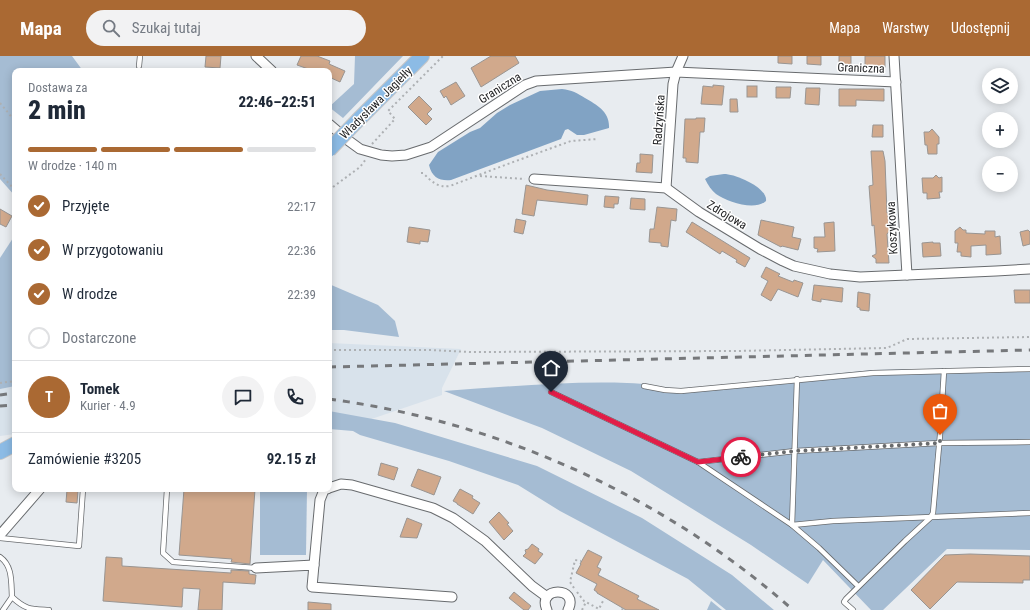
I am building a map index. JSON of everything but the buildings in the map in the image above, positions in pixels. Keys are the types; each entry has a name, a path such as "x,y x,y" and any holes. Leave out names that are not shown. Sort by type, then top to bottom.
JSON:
{"main road":[{"name":"Władysława Jagiełły","path":"332,147 422,56"},
{"path":"0,452 12,446"}],"street":[{"path":"256,56 269,68"},
{"name":"Radzyńska","path":"666,188 673,84 676,72 683,56"},
{"name":"Koszykowa","path":"894,56 907,275"},
{"name":"Graniczna","path":"332,127 349,142 360,149 368,152 392,156 406,155 431,147 525,85 536,81 676,72 896,82"},
{"path":"534,179 666,188"},
{"name":"Zdrojowa","path":"666,188 699,212 760,249 794,266 830,274 860,277 907,275"},
{"path":"907,275 1030,268"},
{"path":"332,487 341,484 352,485 432,508 452,518 485,541 532,586 547,597"},
{"path":"0,535 37,492"},
{"path":"323,492 320,500 312,587 452,597"},
{"path":"256,568 314,565"},
{"path":"547,610 545,601 551,593 556,591 561,592 569,598 570,609"}],"lane":[{"path":"139,66 140,56"},
{"path":"644,386 681,391 873,373 1030,369"},
{"path":"853,610 844,602 858,586 933,513 940,443 944,371"},
{"path":"792,525 797,379"},
{"path":"551,392 698,462 792,525 819,548 858,586"},
{"path":"698,462 795,451 940,443 1030,442"},
{"path":"0,538 79,546 83,492"},
{"path":"168,492 163,552 173,562 256,568"},
{"path":"792,525 833,521 931,516 1030,513"},
{"path":"0,557 7,564 10,572 12,597 3,610"},
{"path":"12,597 22,606 49,610"}],"path":[{"path":"332,188 360,167 365,161 371,145 395,119 388,111 442,56"},
{"path":"0,103 12,117"},
{"path":"421,173 423,173 434,183 444,187 450,186 571,141 598,139"},
{"path":"0,174 12,187"},
{"path":"477,176 534,179"},
{"path":"332,350 430,350 471,352 735,351 886,348 907,340 1030,337"},
{"path":"0,383 12,381"},
{"path":"580,561 575,560 570,582 584,601 600,609 604,599"},
{"path":"582,610 586,602"}],"shaded area":[{"path":"0,56 72,56 81,68 12,68 12,193 0,179"},
{"path":"355,56 403,56 343,118 332,109 332,104 354,84"},
{"path":"562,89 577,93 598,106 605,113 609,122 609,128 584,135 577,135 568,129 565,130 561,139 451,180 437,178 432,173 429,165 438,152 470,132 480,128 497,113 510,105 540,91"},
{"path":"724,174 736,176 757,187 762,191 766,201 761,204 748,205 727,200 716,194 705,179 710,176"},
{"path":"12,240 12,387 0,389 0,258"},
{"path":"332,285 378,305 395,321 399,337 344,330 332,330"},
{"path":"332,343 461,349 442,388 442,395 345,428 332,426"},
{"path":"1030,367 1030,550 947,549 883,610 871,610 823,560 808,584 751,545 631,471 542,428 444,391 581,383 634,383 681,389 873,370"},
{"path":"12,377 12,434 0,436 0,379"},
{"path":"332,412 395,423 537,466 642,518 732,575 774,610 726,610 688,579 560,511 518,485 449,461 360,435 353,431 332,429"},
{"path":"260,492 307,492 306,555 260,555"},
{"path":"711,601 722,610 707,610"}],"railway":[{"path":"332,367 1030,350"},
{"path":"0,395 12,393"},
{"path":"332,400 393,410 456,426 517,446 577,470 635,499 690,532 743,569 793,610"},
{"path":"0,406 12,405"}],"way so far":[{"path":"741,457 795,451 940,443 940,435"}],"route":[{"path":"551,392 698,462 741,457"}]}
